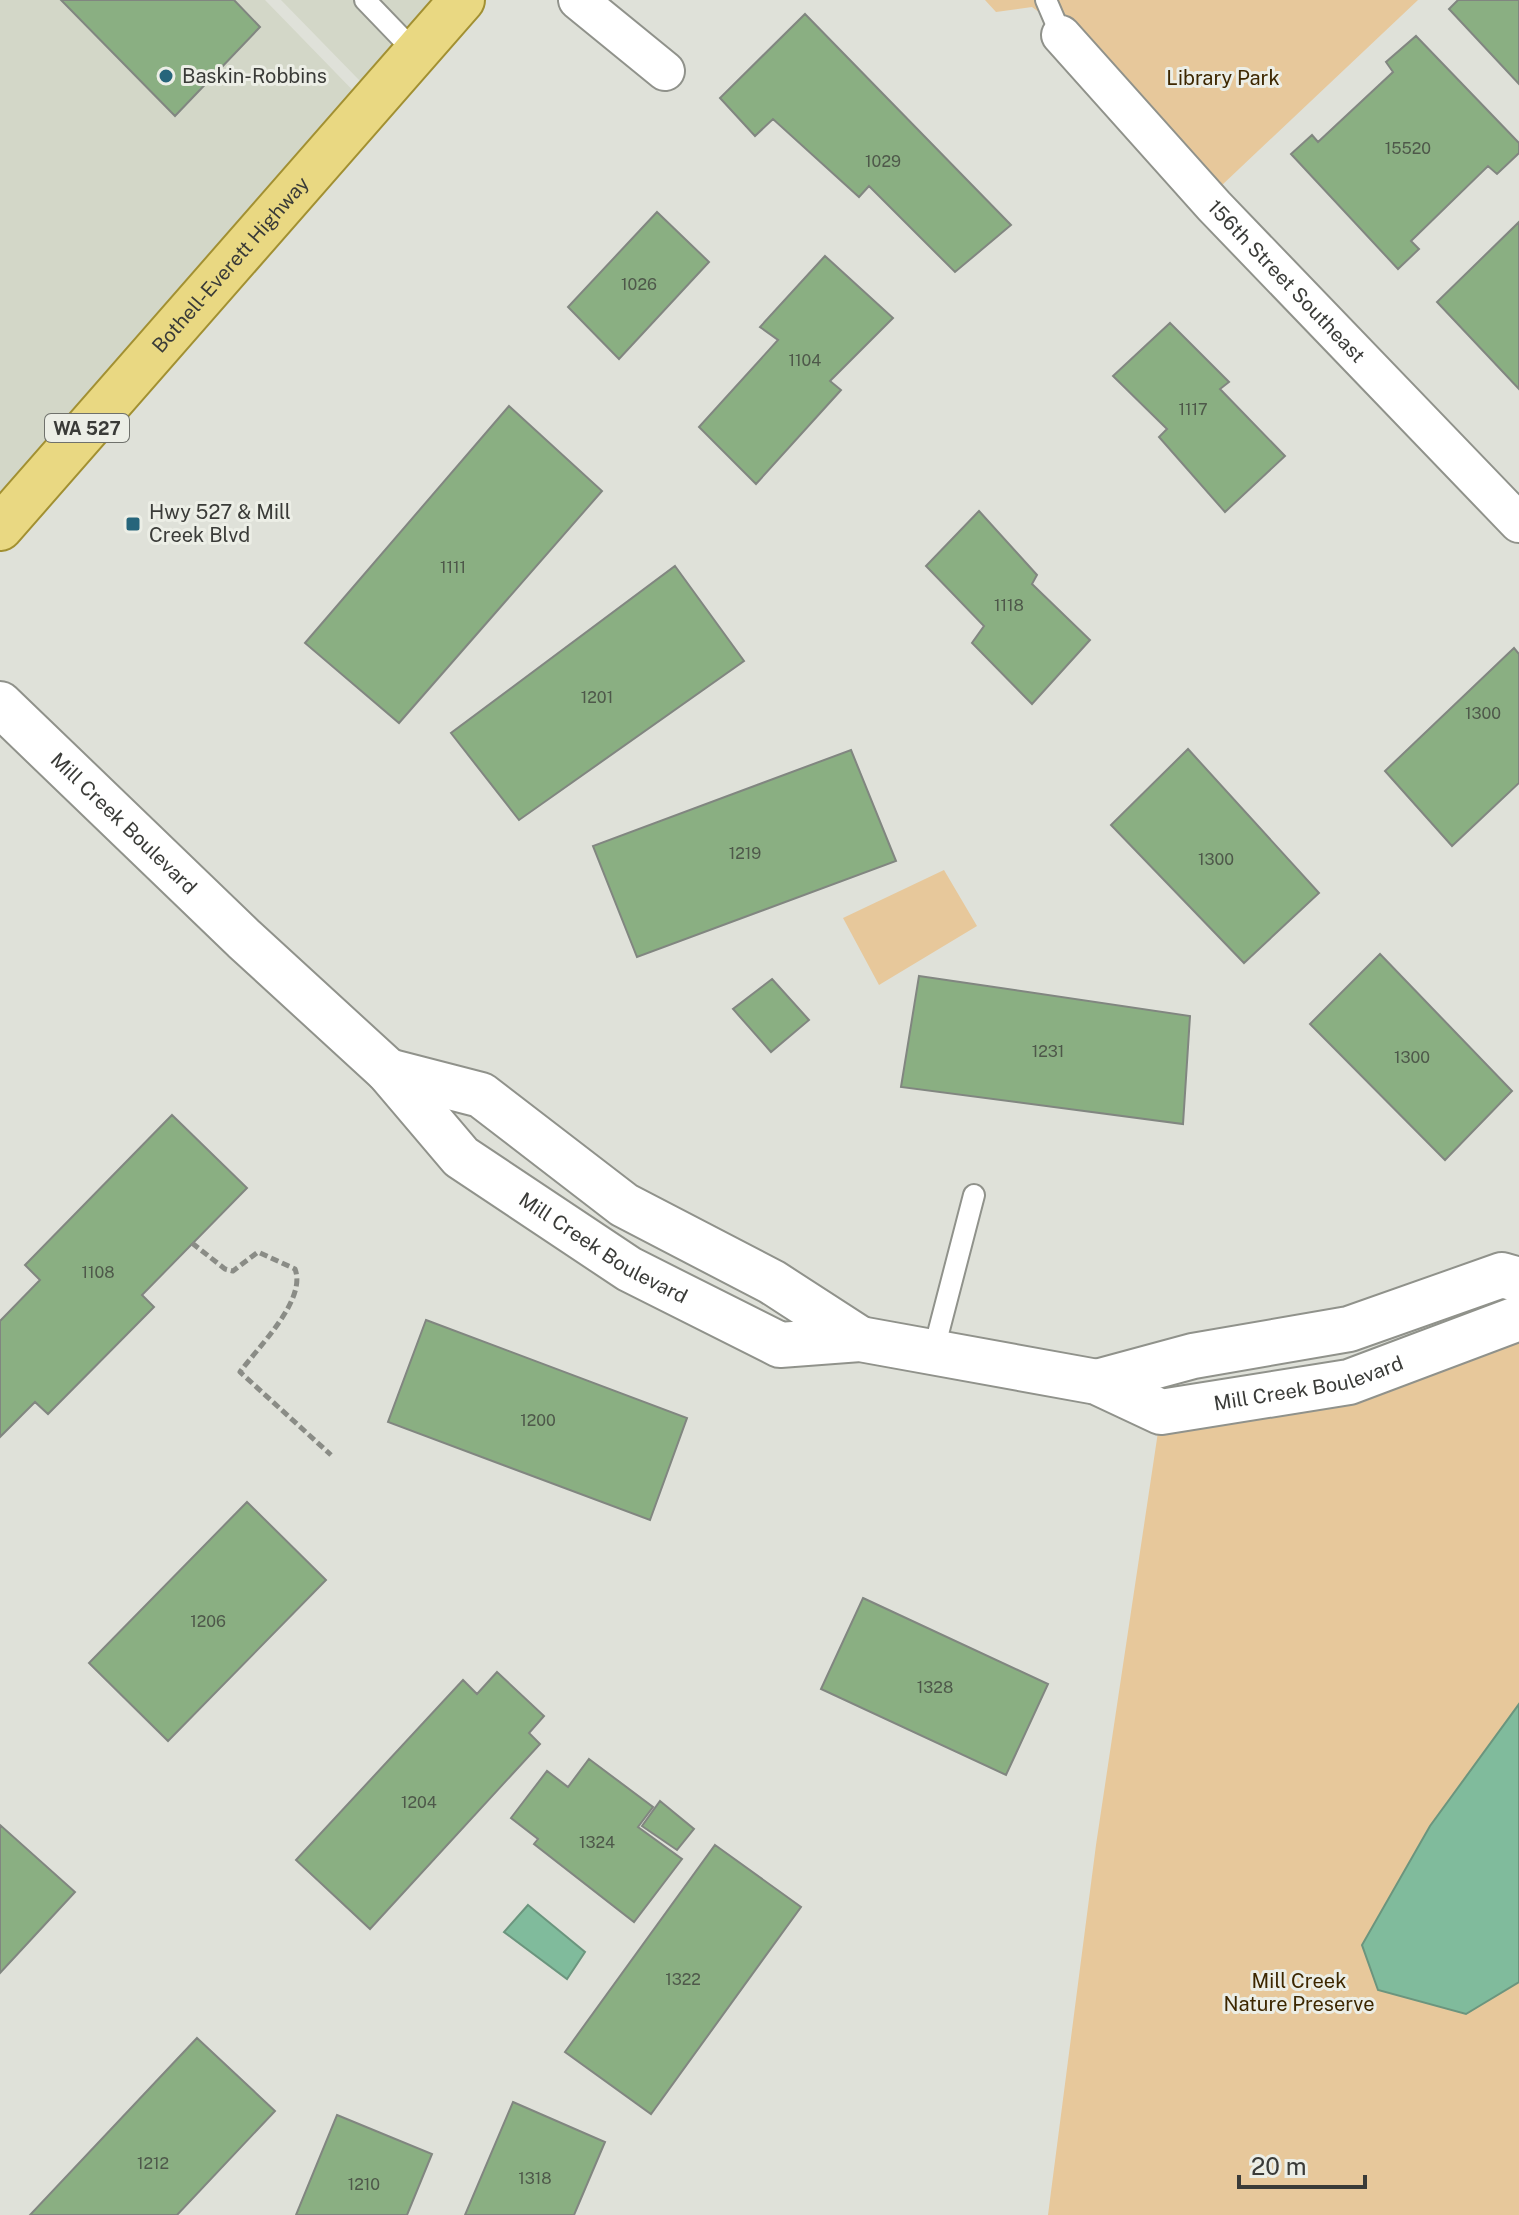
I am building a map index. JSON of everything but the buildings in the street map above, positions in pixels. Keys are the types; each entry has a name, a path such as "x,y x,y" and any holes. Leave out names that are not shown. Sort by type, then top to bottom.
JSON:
{"main road":[{"name":"Bothell-Everett Highway","path":"0,528 462,0"}],"street":[{"path":"578,0 665,71"},
{"name":"156th Street Southeast","path":"1061,35 1214,206 1519,523"},
{"name":"Mill Creek Boulevard","path":"0,704 244,939 388,1071 461,1157 629,1269 780,1345 860,1339 1097,1382 1161,1412 1349,1382 1519,1318"},
{"name":"Mill Creek Boulevard","path":"388,1071 481,1095 624,1205 772,1282 860,1339"},
{"name":"Mill Creek Boulevard","path":"1097,1382 1193,1356 1349,1329 1502,1275 1519,1280"}],"lane":[{"path":"365,0 416,53"},
{"path":"1046,0 1061,35"},
{"path":"933,1353 974,1195"}],"path":[{"path":"192,1243 225,1269 233,1271 258,1252 295,1269 299,1279 295,1297 240,1372 331,1455"}],"shaded area":[{"path":"0,0 265,0 369,107 0,529"},
{"path":"281,0 432,0 360,81"},
{"path":"1519,1704 1519,1982 1466,2014 1378,1990 1362,1945 1430,1826"},
{"path":"528,1905 585,1952 567,1979 504,1932"}],"green space":[{"name":"Library Park","path":"985,0 1418,0 1221,186 1074,38 1032,7 996,12"},
{"path":"944,870 977,926 879,985 843,918"},
{"name":"Mill Creek Nature Preserve","path":"1519,1318 1519,2215 1048,2215 1096,1845 1161,1412"}],"place":[{"name":"Baskin-Robbins","path":"166,76"},
{"name":"Hwy 527 & Mill Creek Blvd","path":"133,524"}]}
